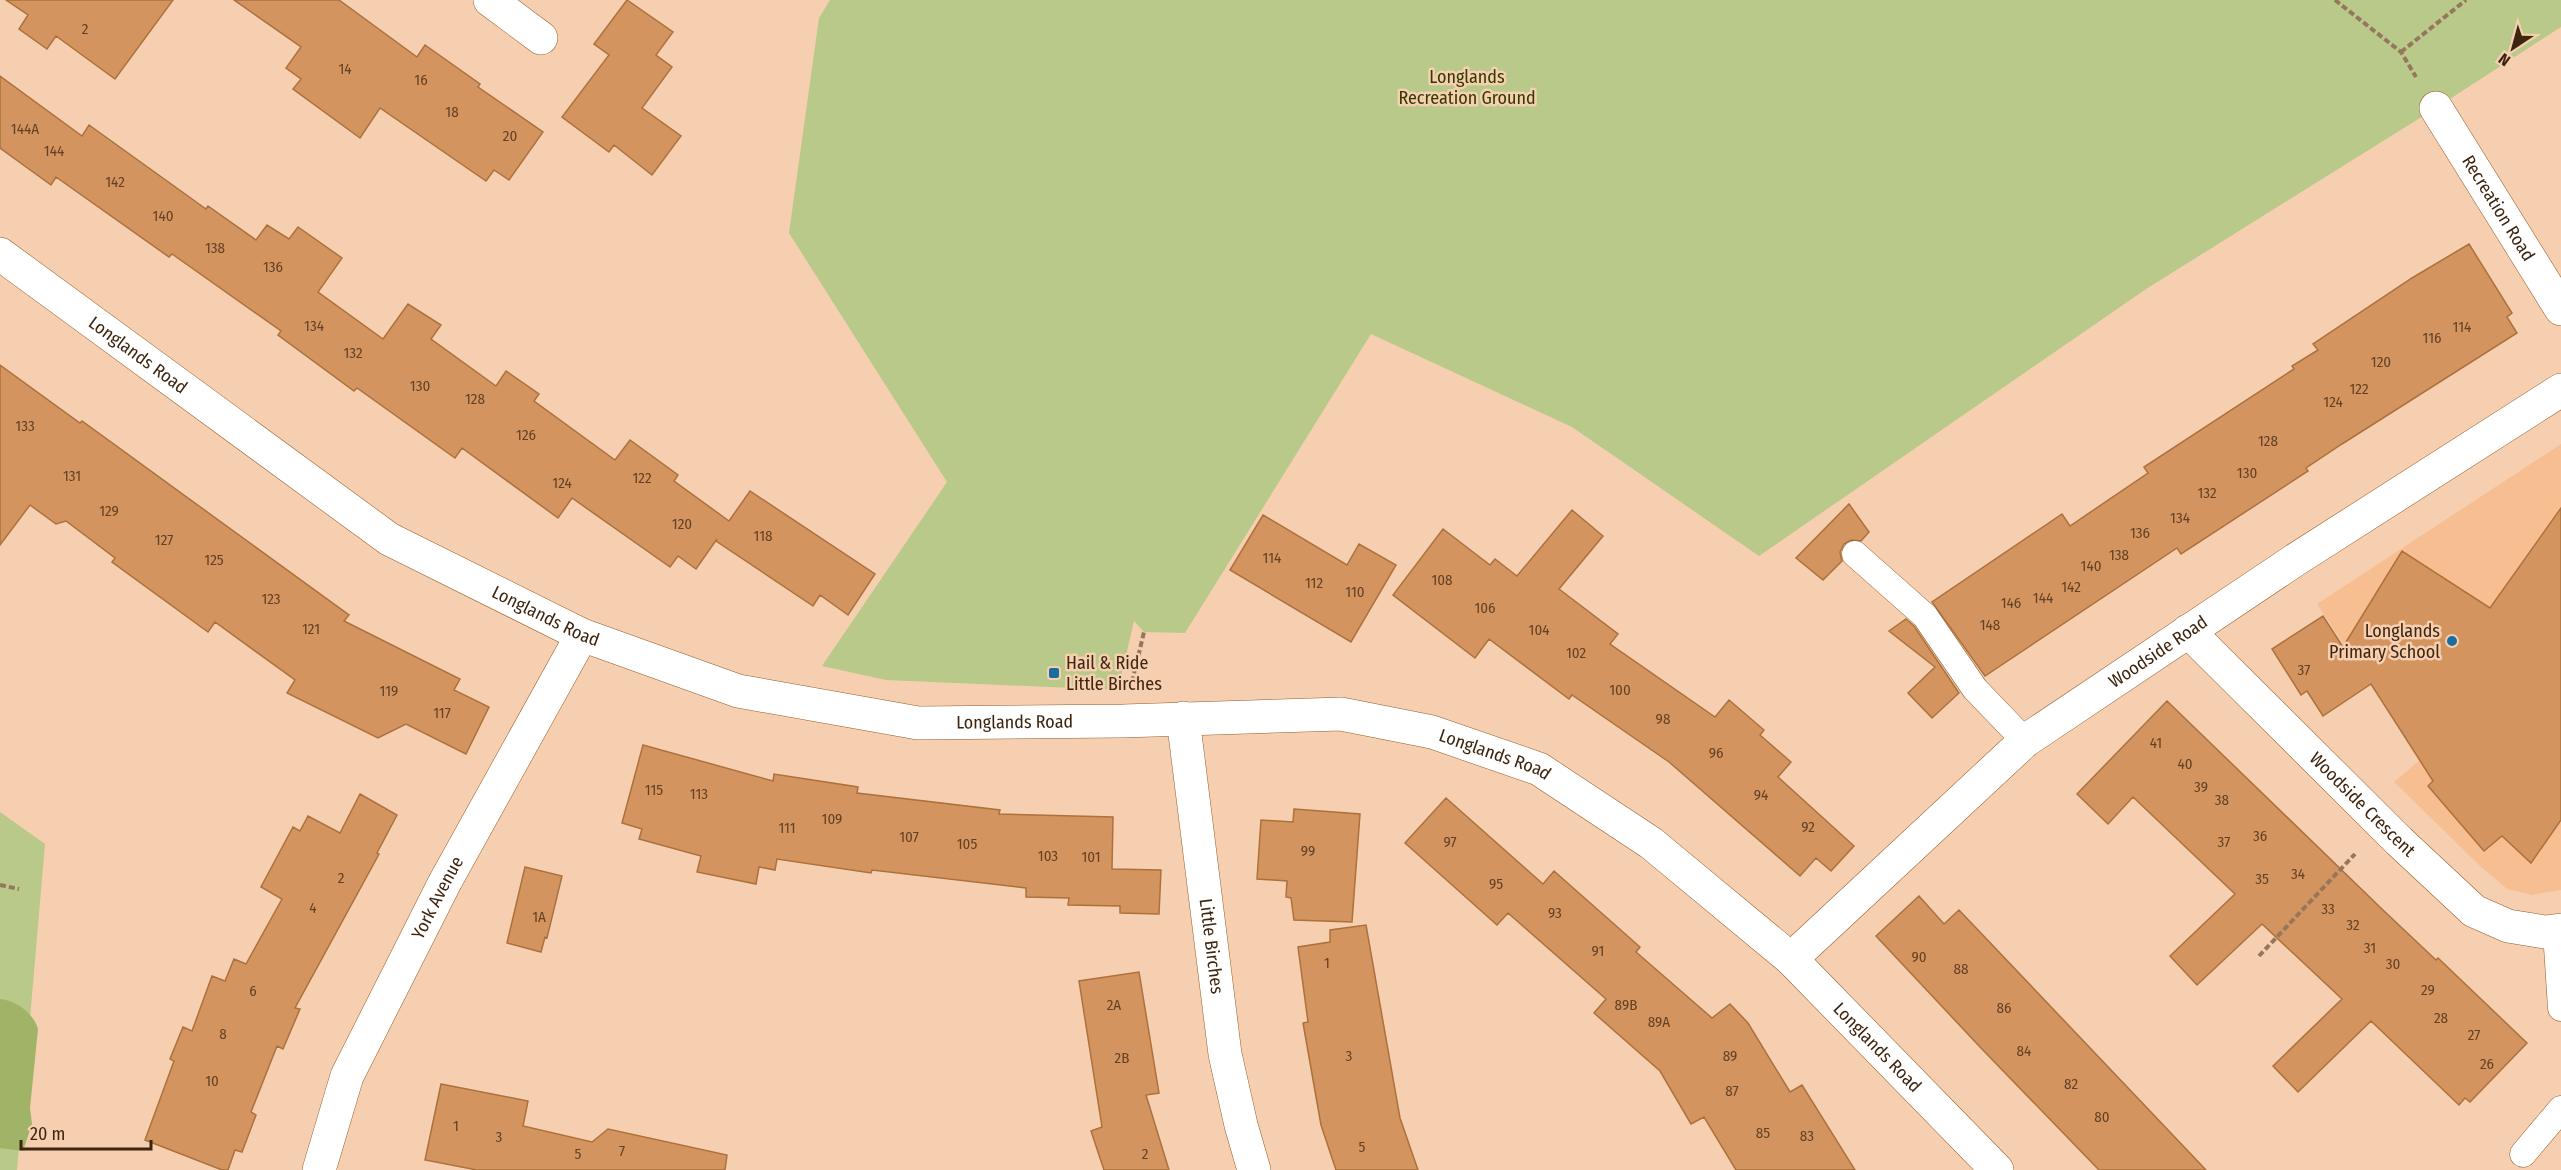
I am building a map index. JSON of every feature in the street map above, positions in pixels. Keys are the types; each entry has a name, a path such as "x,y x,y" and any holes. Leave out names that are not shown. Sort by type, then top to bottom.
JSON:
{"street":[{"path":"490,0 541,38"},
{"name":"Recreation Road","path":"2436,108 2561,309"},
{"name":"Longlands Road","path":"0,254 389,539 582,635 738,691 918,723 1123,721 1183,717 1341,714 1432,732 1539,769 1651,843 1791,959 1997,1170"},
{"name":"Woodside Road","path":"1791,959 2025,741 2188,631 2561,390"},
{"name":"Woodside Crescent","path":"2188,631 2383,825 2474,911 2508,926 2558,931"},
{"name":"York Avenue","path":"319,1170 346,1076 445,882 582,635"},
{"name":"Little Birches","path":"1183,717 1225,1054 1240,1125 1254,1170"}],"lane":[{"path":"1856,554 1925,616 1975,689 2025,741"},
{"path":"2558,931 2561,1008"},
{"path":"2523,1154 2561,1109"}],"path":[{"path":"2335,0 2401,52 2436,108"},
{"path":"2401,52 2466,0"},
{"path":"1123,721 1144,632"},
{"path":"2259,956 2383,825"},
{"path":"0,885 19,889"}],"shaded area":[{"name":"Longlands Primary School","path":"2561,444 2561,890 2532,895 2507,889 2479,865 2394,782 2420,760 2317,604"}],"green space":[{"name":"Longlands Recreation Ground","path":"830,0 2561,0 2561,27 2146,289 1759,556 1572,427 1371,334 1185,633 1144,632 1134,621 1118,690 886,680 822,666 947,482 789,233 819,18"},
{"path":"0,812 45,844 17,1170 0,1170"},
{"path":"0,999 23,1008 32,1017 38,1029 30,1108 32,1124 23,1151 0,1148"}],"building":[{"path":"6,0 173,0 115,79 56,36 47,49 19,29 28,15"},
{"path":"234,0 339,0 417,57 425,45 480,84 478,87 543,132 509,180 494,170 486,181 380,108 360,138 293,89 301,79 286,68 301,47"},
{"path":"627,0 673,32 656,55 672,67 642,108 681,136 652,175 614,145 609,152 562,117 609,55 594,44"},
{"path":"0,76 82,136 89,125 206,209 208,206 256,240 267,225 289,239 298,227 342,258 318,292 383,339 408,304 441,325 431,339 496,386 506,371 539,394 534,401 615,460 630,440 678,475 674,481 729,521 750,491 875,574 848,615 820,595 813,606 716,541 717,539 696,569 678,556 670,567 572,498 558,518 462,448 455,458 357,388 354,391 278,335 281,331 172,254 169,257 56,177 51,185 0,148"},
{"path":"2469,244 2512,313 2507,317 2517,333 2342,444 2306,468 2308,471 2181,554 2177,548 1985,676 1932,602 2062,514 2070,526 2148,473 2144,467 2294,369 2292,366 2318,350 2313,344 2412,278"},
{"path":"0,365 80,423 82,421 349,615 344,621 460,679 454,690 489,707 466,754 406,724 378,738 287,693 295,680 215,622 208,632 112,562 115,558 66,521 56,524 30,505 0,545"},
{"path":"1849,504 1869,532 1861,541 1851,540 1844,544 1840,552 1842,561 1823,580 1796,558"},
{"name":"Longlands Primary School","path":"2561,508 2561,820 2531,863 2502,836 2484,851 2428,786 2433,781 2371,684 2323,716 2307,691 2301,695 2272,649 2323,616 2343,647 2402,551 2490,608"},
{"path":"1572,510 1603,536 1559,589 1618,634 1610,644 1715,717 1729,700 1764,730 1760,735 1791,762 1778,777 1854,846 1831,871 1816,858 1800,876 1669,762 1572,695 1569,699 1489,639 1475,658 1393,595 1443,529 1490,565 1495,559 1517,576"},
{"path":"1263,515 1347,565 1359,544 1396,565 1351,642 1230,570"},
{"path":"1906,619 1914,626 1959,693 1932,718 1908,693 1935,667 1889,631"},
{"path":"2167,701 2384,911 2436,960 2438,958 2527,1043 2470,1102 2465,1098 2459,1105 2371,1021 2298,1092 2273,1066 2342,999 2262,924 2197,985 2170,956 2235,894 2133,797 2108,824 2077,794"},
{"path":"643,745 773,781 774,774 858,787 857,793 1000,810 999,814 1113,817 1112,869 1161,870 1159,914 1120,913 1120,906 1068,905 1069,898 1026,897 1026,888 872,870 871,873 777,859 775,870 759,867 756,884 697,872 701,856 639,839 642,829 622,823"},
{"path":"360,794 397,815 377,853 379,854 295,1008 300,1009 283,1049 277,1046 251,1112 256,1115 242,1152 235,1150 228,1170 222,1170 145,1140 174,1061 170,1059 183,1027 192,1031 212,976 225,981 234,959 246,964 282,899 261,887 293,827 300,831 308,816 340,833"},
{"path":"1446,798 1543,884 1554,871 1640,947 1636,952 1712,1018 1730,1004 1748,1023 1790,1092 1802,1085 1855,1170 1736,1170 1704,1117 1691,1124 1660,1071 1594,1013 1606,999 1508,913 1497,925 1405,843"},
{"path":"1294,809 1360,814 1352,922 1294,920 1291,898 1286,897 1287,881 1257,879 1261,820 1293,822"},
{"path":"525,867 562,876 547,938 545,937 541,952 507,943"},
{"path":"1919,896 1944,924 1959,910 2206,1170 2099,1170 1876,936"},
{"path":"1366,925 1400,1118 1418,1170 1336,1170 1321,1125 1303,1023 1308,1022 1298,947 1330,942 1330,930"},
{"path":"1139,972 1159,1093 1146,1095 1169,1170 1104,1170 1091,1131 1102,1127 1079,981"},
{"path":"441,1084 528,1101 523,1126 592,1142 608,1129 727,1155 725,1170 477,1170 425,1160"}],"place":[{"name":"Longlands Primary School","path":"2452,641"},
{"name":"Hail & Ride Little Birches","path":"1054,673"}]}
